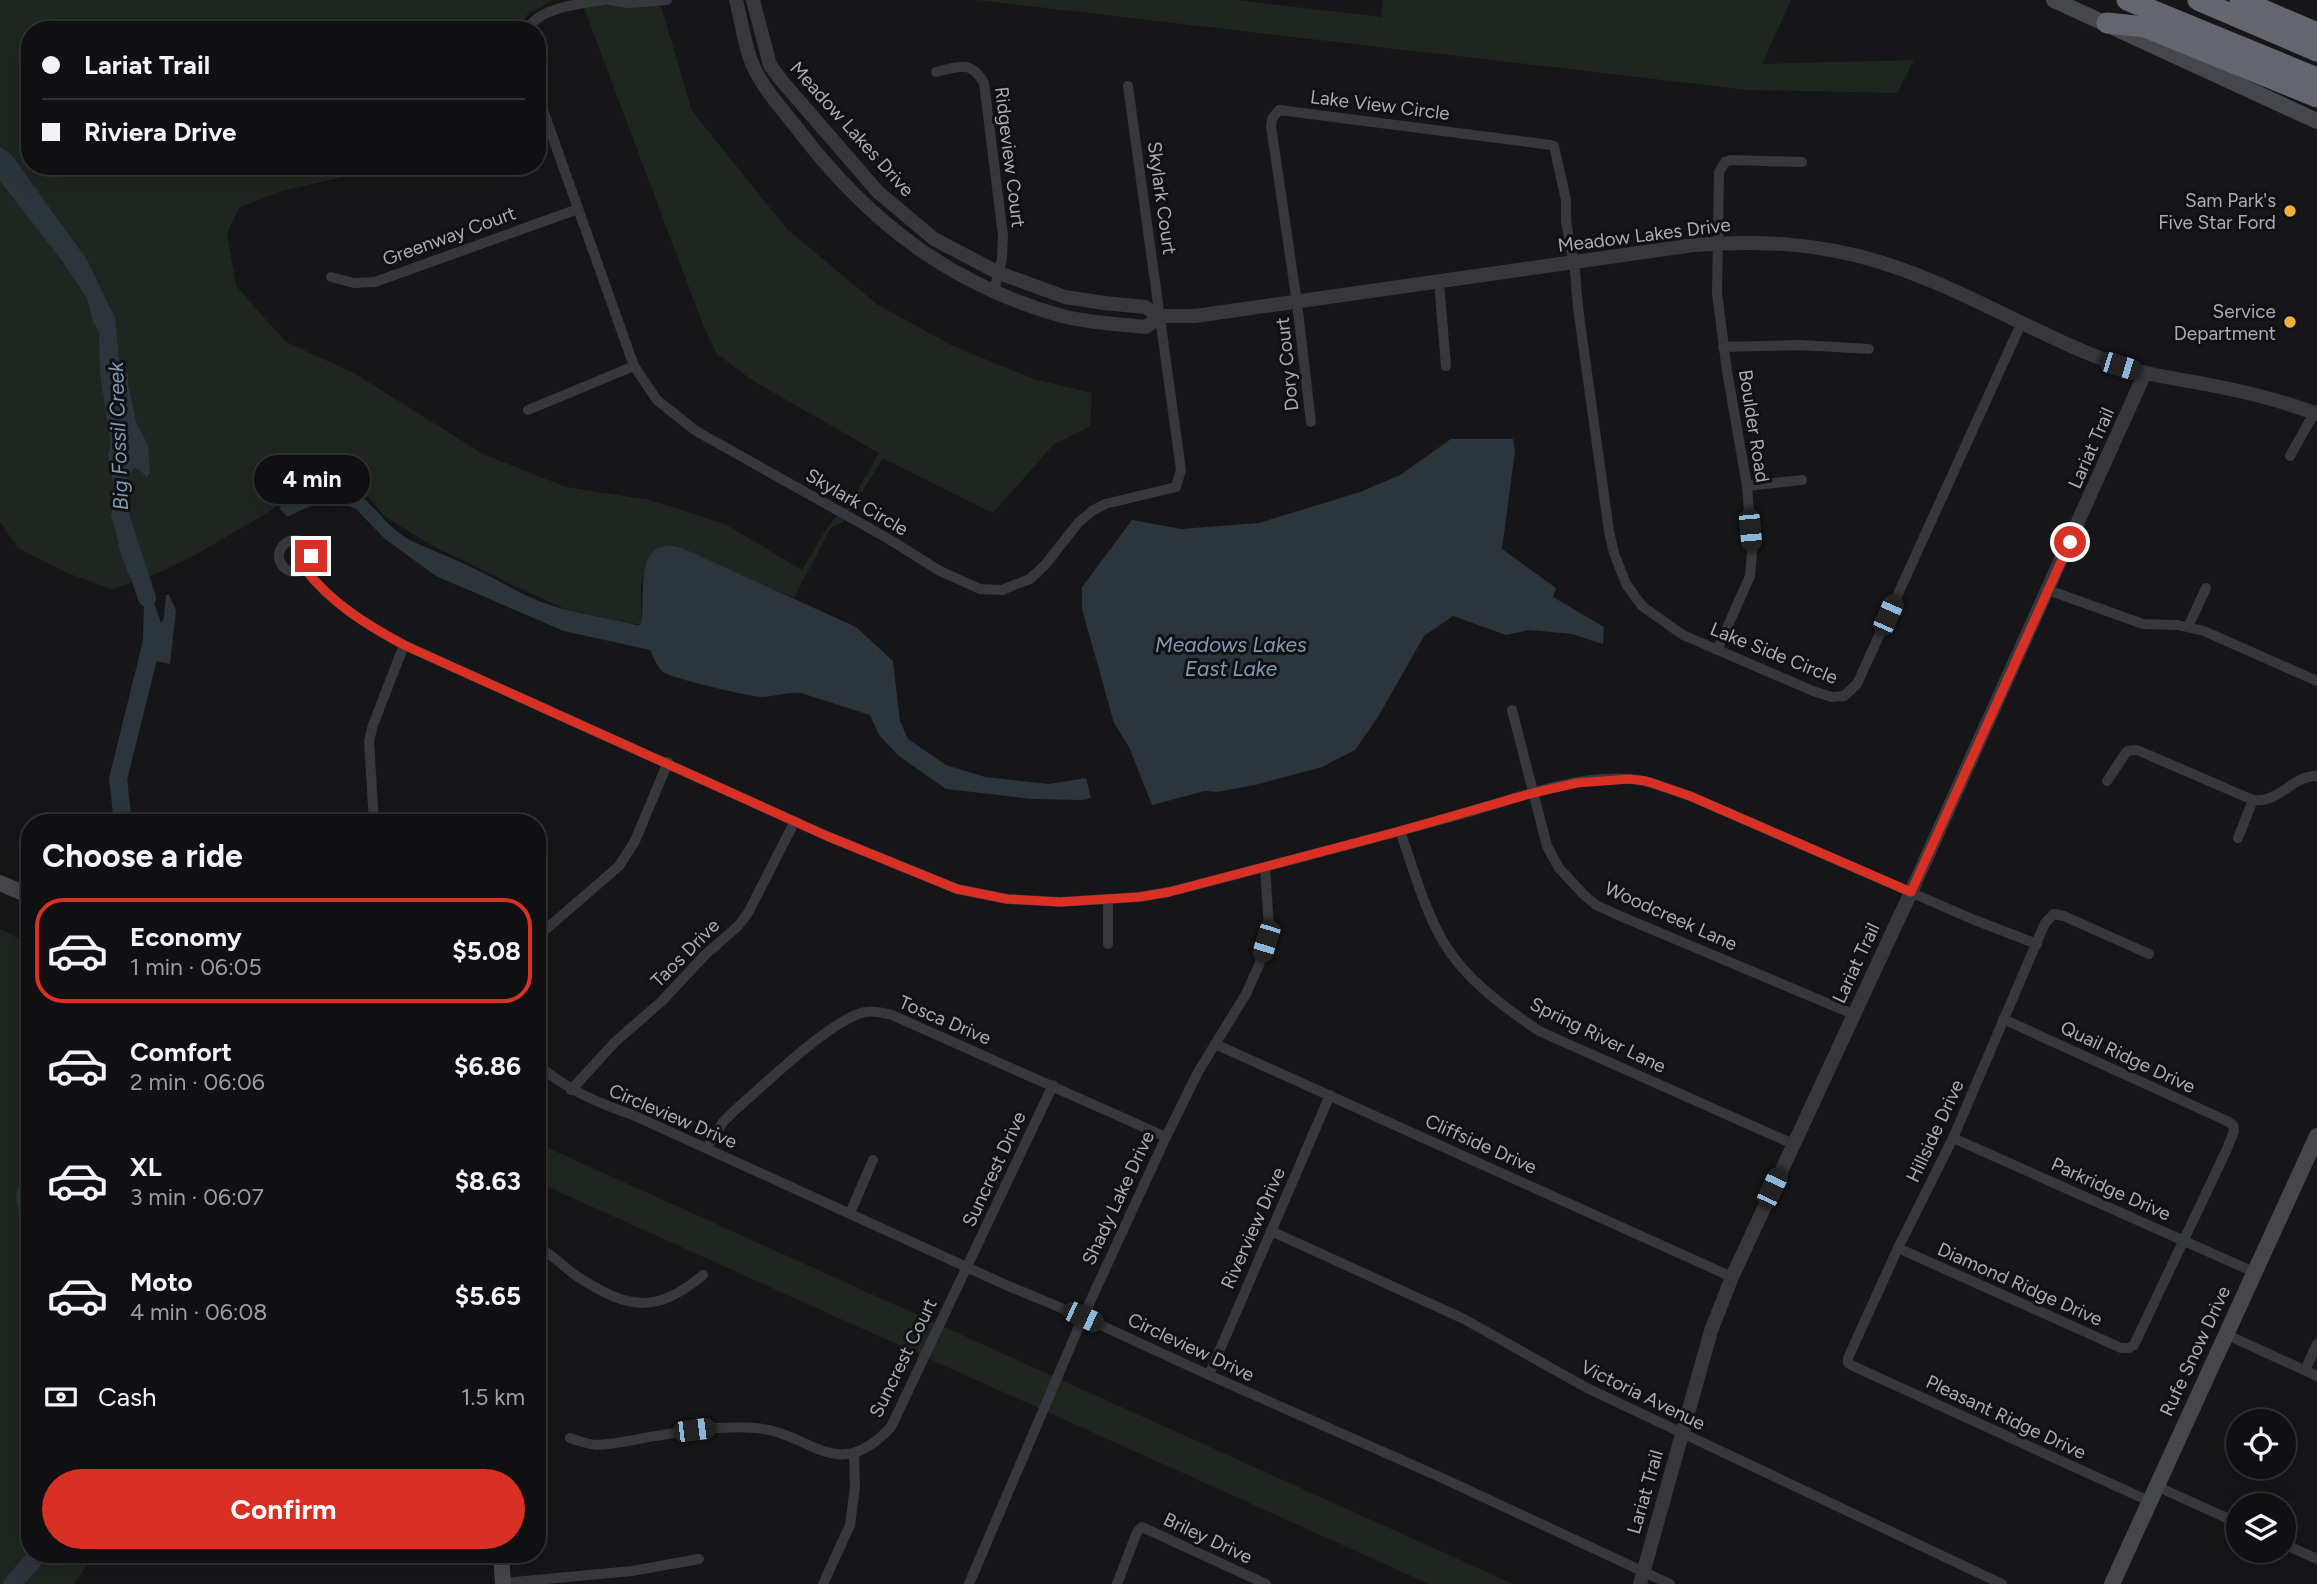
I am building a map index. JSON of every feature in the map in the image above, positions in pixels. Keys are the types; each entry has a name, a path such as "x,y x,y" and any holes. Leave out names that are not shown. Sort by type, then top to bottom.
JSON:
{"highway":[{"path":"2127,0 2317,78"},
{"path":"2197,0 2317,51"},
{"path":"2240,0 2317,33"},
{"path":"2272,0 2317,17"},
{"path":"2107,23 2145,27 2317,97"}],"main road":[{"path":"2054,0 2317,121"},
{"path":"0,883 21,892"},
{"name":"Rufe Snow Drive","path":"2112,1584 2317,1136"},
{"path":"502,1563 503,1584"}],"street":[{"path":"534,21 551,12 603,0"},
{"path":"609,0 629,3 667,0"},
{"name":"Meadow Lakes Drive","path":"736,0 755,71 816,152 865,206 923,254 994,292 1061,316 1146,327 1160,316"},
{"name":"Meadow Lakes Drive","path":"752,0 770,65 878,192 934,239 999,273 1065,297 1145,307 1160,316 1195,316 1717,243 1798,244 1883,262 2120,366 2286,402 2316,414"},
{"name":"Ridgeview Court","path":"936,72 962,66 972,68 978,72 984,83 1003,236 994,292"},
{"name":"Skylark Court","path":"1128,86 1160,316"},
{"name":"Lake View Circle","path":"1297,303 1271,126 1272,119 1279,110 1554,146 1566,200 1566,220 1573,262"},
{"name":"Skylark Circle","path":"546,118 634,366 657,400 696,431 887,538 940,571 980,589 1002,590 1021,584 1045,565 1092,511 1124,498 1176,487 1181,470 1160,316"},
{"name":"Boulder Road","path":"1717,650 1750,576 1752,552 1747,486 1723,347 1717,293 1719,172 1725,162 1802,162"},
{"name":"Greenway Court","path":"331,277 354,283 375,282 578,209"},
{"name":"Lake Side Circle","path":"1573,262 1614,553 1626,584 1643,606 1683,635 1813,691 1838,698 1851,692 1857,684 2021,324"},
{"path":"1438,282 1446,366"},
{"name":"Dory Court","path":"1297,303 1311,422"},
{"path":"1723,347 1800,345 1869,349"},
{"path":"528,410 634,366"},
{"name":"Lariat Trail","path":"1641,1578 1711,1331 1732,1277 1911,892 2145,373"},
{"path":"2290,456 2316,414"},
{"path":"1747,486 1802,480"},
{"path":"305,569 317,585 347,610 404,645 795,821 957,889 1007,899 1060,902 1169,892 1533,793 1599,780 1629,779 1646,781 1690,796 2037,944"},
{"path":"2188,627 2206,588"},
{"path":"2048,590 2143,624 2188,627 2204,631 2317,681"},
{"path":"374,814 369,741 404,645"},
{"name":"Woodcreek Lane","path":"1512,710 1547,846 1559,868 1596,905 1853,1014"},
{"path":"2107,781 2127,751 2137,750 2253,800 2271,799 2299,781 2312,775 2317,776"},
{"path":"546,929 619,866 635,841 667,762"},
{"path":"2238,838 2253,800"},
{"name":"Taos Drive","path":"571,1090 615,1042 662,1001 705,955 738,926 748,913 795,821"},
{"name":"Spring River Lane","path":"1400,831 1429,913 1444,944 1468,974 1503,1006 1539,1031 1793,1144"},
{"name":"Shady Lake Drive","path":"969,1584 1083,1317 1166,1136 1198,1072 1246,994 1266,941 1269,917 1265,867"},
{"path":"1108,899 1108,944"},
{"name":"Hillside Drive","path":"1849,1363 1848,1358 1953,1138 2045,923 2054,914 2064,916 2149,954"},
{"name":"Tosca Drive","path":"707,1149 723,1122 733,1112 824,1034 852,1016 868,1011 892,1015 1166,1136"},
{"name":"Quail Ridge Drive","path":"2003,1019 2233,1125 2234,1131 2227,1149 2184,1241"},
{"name":"Cliffside Drive","path":"1215,1044 1732,1277"},
{"name":"Circleview Drive","path":"546,1071 571,1090 596,1102 633,1115 1440,1477 1641,1578 1670,1584"},
{"name":"Suncrest Drive","path":"967,1267 1052,1085"},
{"name":"Riverview Drive","path":"1209,1375 1330,1096"},
{"name":"Parkridge Drive","path":"1953,1138 2254,1272"},
{"path":"850,1213 873,1160"},
{"name":"Victoria Avenue","path":"1271,1231 1464,1319 1587,1388 2002,1584"},
{"name":"Diamond Ridge Drive","path":"1899,1248 2082,1332 2121,1348 2129,1348 2134,1345 2184,1241"},
{"path":"546,1251 580,1278 608,1293 638,1303 657,1303 674,1297 703,1275"},
{"name":"Suncrest Court","path":"853,1453 870,1444 891,1427 967,1267"},
{"path":"2225,1334 2317,1376"},
{"path":"2305,1370 2317,1344"},
{"name":"Pleasant Ridge Drive","path":"1849,1363 2153,1494 2226,1519"},
{"path":"570,1438 598,1445 720,1427 758,1428 821,1450 840,1455 853,1453 855,1487 850,1525 823,1584"},
{"name":"Briley Drive","path":"1117,1584 1137,1532 1142,1527 1266,1584"},
{"path":"2296,1549 2317,1559"},
{"path":"503,1584 632,1571 699,1559"}],"shaded area":[{"path":"0,0 553,0 527,15 523,21 21,21 21,175 351,175 279,192 239,208 227,233 236,286 286,342 354,373 483,454 566,487 650,500 725,524 802,570 833,520 848,507 879,453 755,382 717,354 703,325 581,0 661,6 692,111 787,229 878,305 953,346 1034,379 1092,393 1090,426 1053,445 993,513 883,458 843,522 830,529 794,598 682,548 646,566 641,586 641,625 567,610 515,586 431,545 384,516 370,499 351,485 328,479 305,486 267,513 195,555 158,573 112,590 70,574 18,548 0,522"},
{"path":"977,0 1237,0 1381,17 1383,0 1791,0 1762,64 1914,60 1897,93 1748,90"},
{"path":"0,929 21,939 21,1563 88,1563 74,1584 0,1584"},
{"path":"546,1147 1513,1584 1429,1584 546,1186"}],"water":[{"path":"0,147 11,154 21,168 21,175 26,175 87,260 115,318 119,360 128,374 136,422 148,445 150,472 147,477 134,468 124,483 124,519 129,551 161,623 166,595 169,595 176,610 170,664 142,658 144,607 120,552 115,526 116,502 108,453 111,445 100,372 99,332 87,298 63,262 0,181"},
{"name":"Meadows Lakes East Lake","path":"1451,439 1513,439 1515,451 1502,549 1556,588 1553,597 1604,627 1603,644 1572,634 1529,630 1506,635 1453,616 1424,636 1378,717 1355,750 1322,767 1255,785 1217,792 1205,791 1152,805 1129,747 1114,723 1082,609 1082,587 1132,520 1181,529 1259,523 1360,492 1400,475"},
{"path":"325,483 342,487 366,500 402,536 531,598 569,610 636,625 641,625 643,584 648,559 655,550 666,546 682,548 856,627 893,661 900,721 908,739 946,765 985,777 1049,784 1086,778 1091,798 1032,799 946,789 899,756 879,735 870,715 801,693 763,697 672,676 660,668 650,650 564,631 436,576 385,539 356,509 340,503 317,503 287,517 279,508 307,488"}],"waterway":[{"name":"Big Fossil Creek","path":"120,515 147,598"},
{"name":"Big Fossil Creek","path":"122,814 118,779 153,638"},
{"name":"Big Fossil Creek","path":"12,1584 31,1563"}],"place":[{"name":"Sam Park's Five Star Ford","path":"2290,211"},
{"name":"Service Department","path":"2290,322"}],"route":[{"path":"311,556 305,569 317,585 376,630 404,645 924,877 984,895 1060,902 1139,897 1169,892 1533,793 1577,783 1629,779 1646,781 1690,796 1911,892 2070,542"}]}
